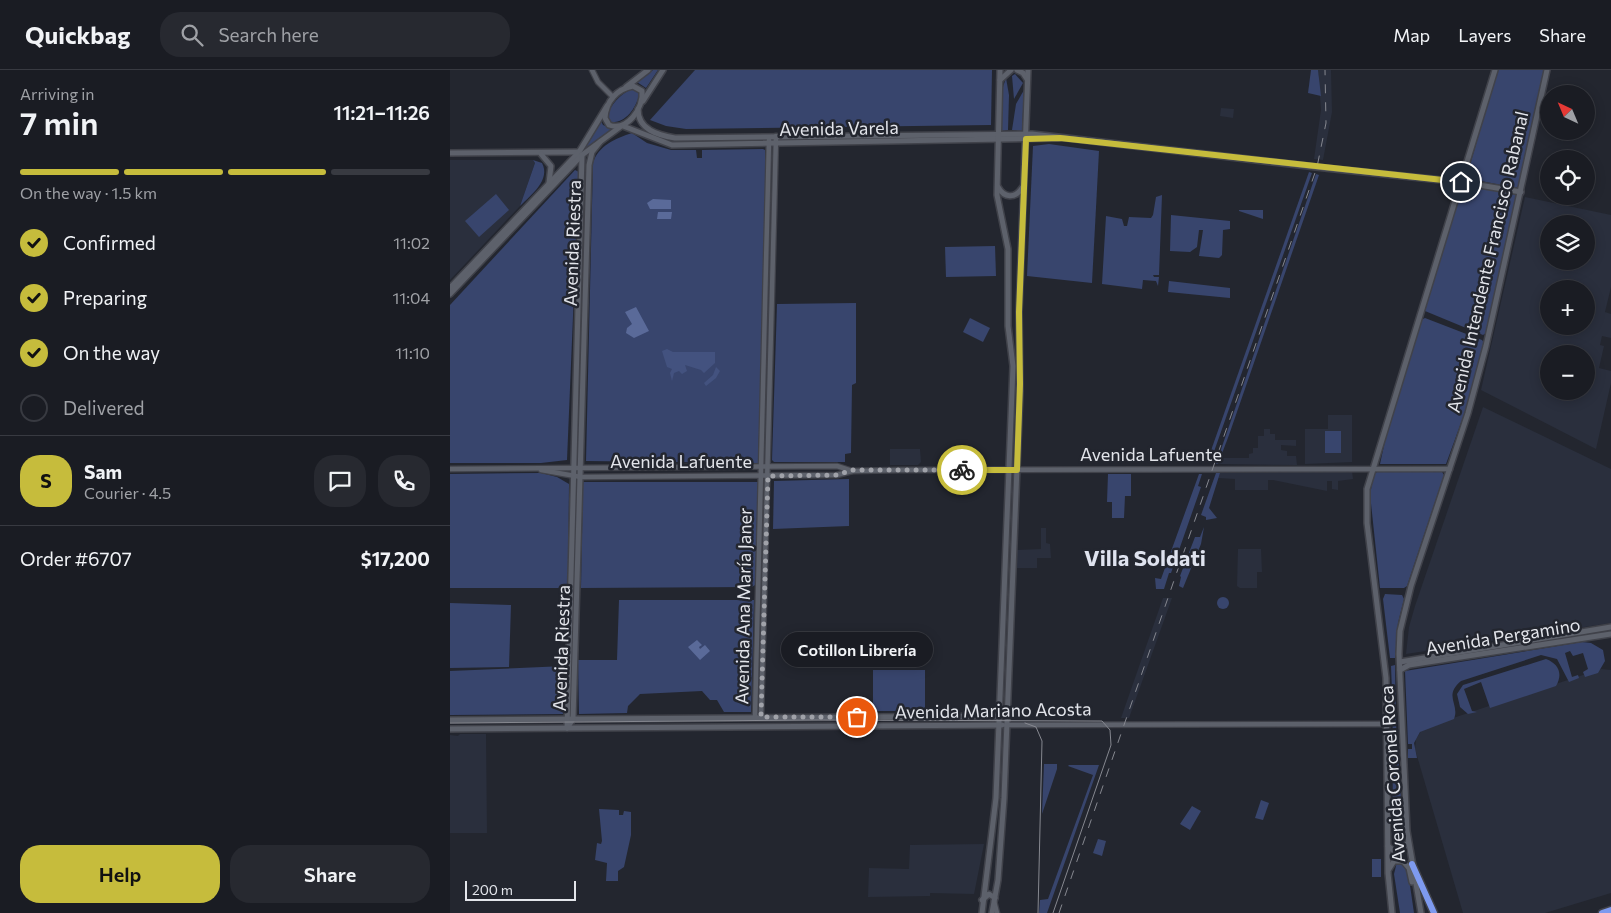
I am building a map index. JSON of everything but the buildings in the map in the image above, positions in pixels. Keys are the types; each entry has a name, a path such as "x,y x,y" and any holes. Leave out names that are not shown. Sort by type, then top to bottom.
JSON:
{"highway":[{"path":"1412,864 1434,913"},
{"path":"1602,913 1611,910"}],"main road":[{"path":"450,294 574,164 613,97 648,70"},
{"path":"450,288 580,154 621,126 640,106 663,70"},
{"path":"982,913 982,900 996,798 1013,366 1008,322 1008,249 998,205 996,185 1000,70"},
{"path":"999,81 1011,70"},
{"path":"1017,70 1023,73 1027,80"},
{"path":"992,913 998,880 1017,470 1020,384 1019,312 1028,70"},
{"path":"1373,469 1495,70"},
{"name":"Avenida Intendente Francisco Rabanal","path":"1400,662 1400,631 1409,593 1476,386 1547,70"},
{"path":"624,88 633,86 640,88 642,94 640,106"},
{"path":"607,106 604,115 606,122 612,126 621,126"},
{"name":"Avenida Varela","path":"640,106 641,122 661,135 675,138 856,135 1060,138 1461,182 1521,192"},
{"name":"Avenida Varela","path":"621,126 672,145 856,143 998,137"},
{"path":"856,135 856,143"},
{"name":"Avenida Riestra","path":"567,728 573,719 575,668 589,161 592,152 600,142"},
{"path":"450,153 580,154"},
{"path":"540,153 551,166 549,184"},
{"name":"Avenida Riestra","path":"567,728 580,154"},
{"path":"574,164 578,164 580,167"},
{"path":"996,185 1003,194 1010,196 1020,192 1024,184"},
{"path":"579,227 587,227"},
{"name":"Avenida Coronel Roca","path":"1373,469 1366,508 1385,663 1388,873 1392,913"},
{"name":"Avenida Pergamino","path":"1400,662 1611,627"},
{"name":"Avenida Pergamino","path":"1400,670 1409,665 1611,634"},
{"name":"Avenida Coronel Roca","path":"1400,662 1408,843 1421,913"},
{"path":"568,668 575,668"},
{"name":"Avenida Mariano Acosta","path":"450,720 1006,716"},
{"name":"Avenida Ana María Janer","path":"758,717 758,726"},
{"name":"Avenida Mariano Acosta","path":"450,729 1006,725"},
{"path":"1388,845 1394,851 1400,851 1408,843"},
{"path":"1388,873 1394,862 1401,860 1406,863 1410,871 1417,908 1421,913"},
{"path":"987,868 989,878 998,880"},
{"path":"982,900 989,894 994,899"}],"street":[{"path":"592,70 598,82 613,97"},
{"name":"Avenida Ana María Janer","path":"758,717 756,669 769,136"},
{"name":"Avenida Ana María Janer","path":"758,717 763,669 776,136"},
{"path":"767,256 770,259 774,258"},
{"name":"Avenida Lafuente","path":"450,469 541,470 574,467 837,466 852,470 1450,469"},
{"name":"Avenida Lafuente","path":"541,470 581,477 837,475 852,470"},
{"path":"758,595 765,595"},
{"path":"756,669 763,669"},
{"name":"Avenida Mariano Acosta","path":"1006,725 1387,724"},
{"path":"994,899 997,913"}],"shaded area":[{"path":"653,70 658,70 646,88 637,82"},
{"path":"695,70 992,70 991,125 686,129 666,126 650,120"},
{"path":"1311,70 1318,70 1321,96 1308,93"},
{"path":"1318,70 1331,70 1332,112 1323,160 1314,159 1321,110"},
{"path":"1498,70 1544,70 1520,185 1516,188 1466,178"},
{"path":"1015,74 1023,83 1014,99 1012,76"},
{"path":"1006,78 1009,95 1008,130 1000,131 1003,87"},
{"path":"631,89 638,91 639,96 635,106 625,118 620,121 610,122 607,116 613,104"},
{"path":"1024,90 1022,131 1012,130 1016,104"},
{"path":"1221,108 1234,109 1233,118 1220,116"},
{"path":"600,119 603,125 613,129 583,150"},
{"path":"632,133 647,143 671,150 696,150 697,158 702,158 702,150 765,150 765,257 758,463 586,461 593,163 595,157 608,143"},
{"path":"1049,144 1099,151 1092,283 1027,276 1033,146"},
{"path":"450,160 533,160 535,163 520,206 450,280"},
{"path":"533,160 542,163 544,175 538,187 520,206 535,163"},
{"path":"575,170 579,172 567,460 541,463 450,463 450,305"},
{"path":"1309,172 1312,173 1210,463 1208,459"},
{"path":"1316,174 1319,175 1229,435 1218,464 1216,464"},
{"path":"1467,185 1517,195 1486,333 1483,335 1425,311 1462,187"},
{"path":"496,194 509,210 479,237 465,221"},
{"path":"1162,195 1159,275 1153,275 1154,277 1159,277 1158,286 1156,281 1143,280 1142,289 1102,284 1106,216 1122,219 1124,226 1127,226 1129,217 1151,218 1156,197"},
{"path":"1525,197 1540,200 1540,205 1563,205 1611,215 1611,287 1605,312 1611,314 1611,338 1602,336 1600,345 1604,346 1599,368 1611,371 1611,383 1596,449 1481,390"},
{"path":"653,199 671,200 671,209 650,209 647,203"},
{"path":"1263,210 1263,219 1239,211"},
{"path":"658,212 672,212 671,219 657,219"},
{"path":"1171,215 1230,221 1230,229 1223,230 1222,255 1219,258 1199,256 1203,230 1199,230 1197,247 1190,252 1170,251"},
{"path":"995,246 996,276 946,277 945,247"},
{"path":"1169,281 1230,288 1230,298 1168,292"},
{"path":"856,303 856,383 852,385 851,453 845,454 845,462 774,462 772,460 777,304"},
{"path":"636,307 649,331 634,338 626,333 627,328 632,324 625,312"},
{"path":"970,318 990,328 983,342 963,332"},
{"path":"1425,318 1482,340 1484,343 1470,404 1466,409 1446,464 1380,464 1421,320"},
{"path":"667,349 673,352 715,352 715,363 704,373 701,370 685,365 687,371 682,374 679,371 674,373 672,381 670,373 672,369 667,367 662,351"},
{"path":"716,367 720,371 716,378 706,386 704,383 713,375"},
{"path":"1483,407 1611,469 1611,623 1406,654 1409,627 1415,606"},
{"path":"1328,415 1352,415 1352,462 1305,464 1305,429 1328,429"},
{"path":"1264,429 1270,429 1270,434 1275,434 1275,440 1296,440 1296,446 1281,445 1281,450 1287,451 1287,456 1296,456 1297,465 1218,464 1220,458 1249,458 1249,454 1253,453 1253,448 1258,448 1258,436 1264,436"},
{"path":"1325,431 1341,431 1341,453 1325,453"},
{"path":"890,449 920,449 921,462 918,465 890,465"},
{"path":"1352,471 1353,479 1338,481 1338,490 1332,489 1332,481 1327,481 1327,491 1273,480 1268,480 1268,490 1235,490 1235,479 1218,478 1220,473"},
{"path":"1377,472 1442,472 1444,475 1407,586 1404,588 1380,588 1370,494 1374,474"},
{"path":"541,473 557,477 569,484 568,588 450,588 450,474"},
{"path":"1216,473 1220,473 1209,508 1217,518 1206,520 1206,517 1201,515"},
{"path":"1108,474 1131,474 1131,496 1125,496 1124,518 1112,518 1112,502 1107,502"},
{"path":"1199,474 1202,474 1198,486 1201,487 1171,573 1169,573 1164,589 1156,589 1155,578 1161,579"},
{"path":"849,479 849,526 773,529 774,481"},
{"path":"575,481 579,481 576,587 573,587"},
{"path":"583,482 758,482 755,585 752,587 581,588"},
{"path":"1204,527 1201,544 1183,588 1179,586 1180,576 1195,537 1200,537"},
{"path":"1041,528 1046,528 1046,543 1050,544 1051,558 1037,558 1037,568 1017,568 1017,550 1041,549"},
{"path":"1238,549 1261,549 1262,572 1257,572 1257,588 1240,588 1237,586"},
{"path":"1385,594 1402,595 1404,599 1398,623 1395,658 1390,658 1383,599"},
{"path":"1221,597 1225,597 1229,603 1225,609 1221,609 1217,605 1217,601"},
{"path":"1163,598 1172,598 1129,718 1121,718"},
{"path":"572,599 575,600 571,713 569,713"},
{"path":"619,600 754,600 751,712 724,712 717,700 710,700 702,691 640,694 628,706 627,713 579,714 578,660 617,660"},
{"path":"450,603 511,605 509,667 450,668"},
{"path":"697,640 702,645 699,647 700,649 705,645 710,651 700,660 688,647"},
{"path":"1582,642 1591,643 1603,650 1605,661 1598,673 1585,677 1583,672 1588,669 1583,653 1573,656 1570,651 1565,653 1572,677 1578,675 1579,678 1569,682 1557,659 1541,655 1461,681 1453,691 1452,696 1455,709 1454,719 1420,732 1414,743 1417,758 1408,758 1408,749 1412,749 1412,744 1408,744 1405,671"},
{"path":"1546,659 1557,667 1559,677 1556,686 1490,708 1481,682 1464,689 1472,711 1477,712 1468,714 1460,707 1457,694 1463,685"},
{"path":"1395,665 1396,724 1404,843 1398,849 1393,845 1391,666"},
{"path":"565,666 563,714 450,715 450,671"},
{"path":"1601,669 1611,670 1611,893 1545,913 1463,913 1415,749 1416,739 1421,731 1429,726"},
{"path":"873,670 925,670 925,709 923,711 873,711"},
{"path":"460,734 486,734 487,833 450,833 450,735 458,736"},
{"path":"1044,764 1057,764 1057,769 1042,814"},
{"path":"1069,765 1099,765 1047,913 1039,913 1040,900 1048,899 1093,775"},
{"path":"1261,800 1269,803 1263,820 1255,818"},
{"path":"1192,806 1201,811 1190,830 1180,824"},
{"path":"599,809 619,810 619,815 623,815 624,811 631,812 631,835 624,867 618,871 618,881 606,881 607,863 595,860 597,843 601,844 602,841"},
{"path":"1098,839 1106,841 1102,856 1093,853"},
{"path":"984,844 974,894 930,893 930,896 868,897 869,868 909,869 910,845"},
{"path":"1372,859 1381,859 1381,877 1372,877"},
{"path":"1397,862 1407,865 1414,913 1400,913 1394,874"}],"tram line":[{"path":"450,723 818,720 1102,721 1110,730 1111,745 1053,913"},
{"path":"1025,723 1036,727 1042,741 1038,913"}],"railway":[{"path":"1059,913 1317,167 1326,123 1325,70"}],"way so far":[{"path":"857,717 761,717 768,476 837,475 852,470 962,470"}],"place":[{"name":"Cotillon Librería","path":"857,717"}],"district":[{"name":"Villa Soldati","path":"1145,558"}],"route":[{"path":"962,470 1017,470 1020,384 1018,336 1026,139 1060,138 1461,182"}]}
